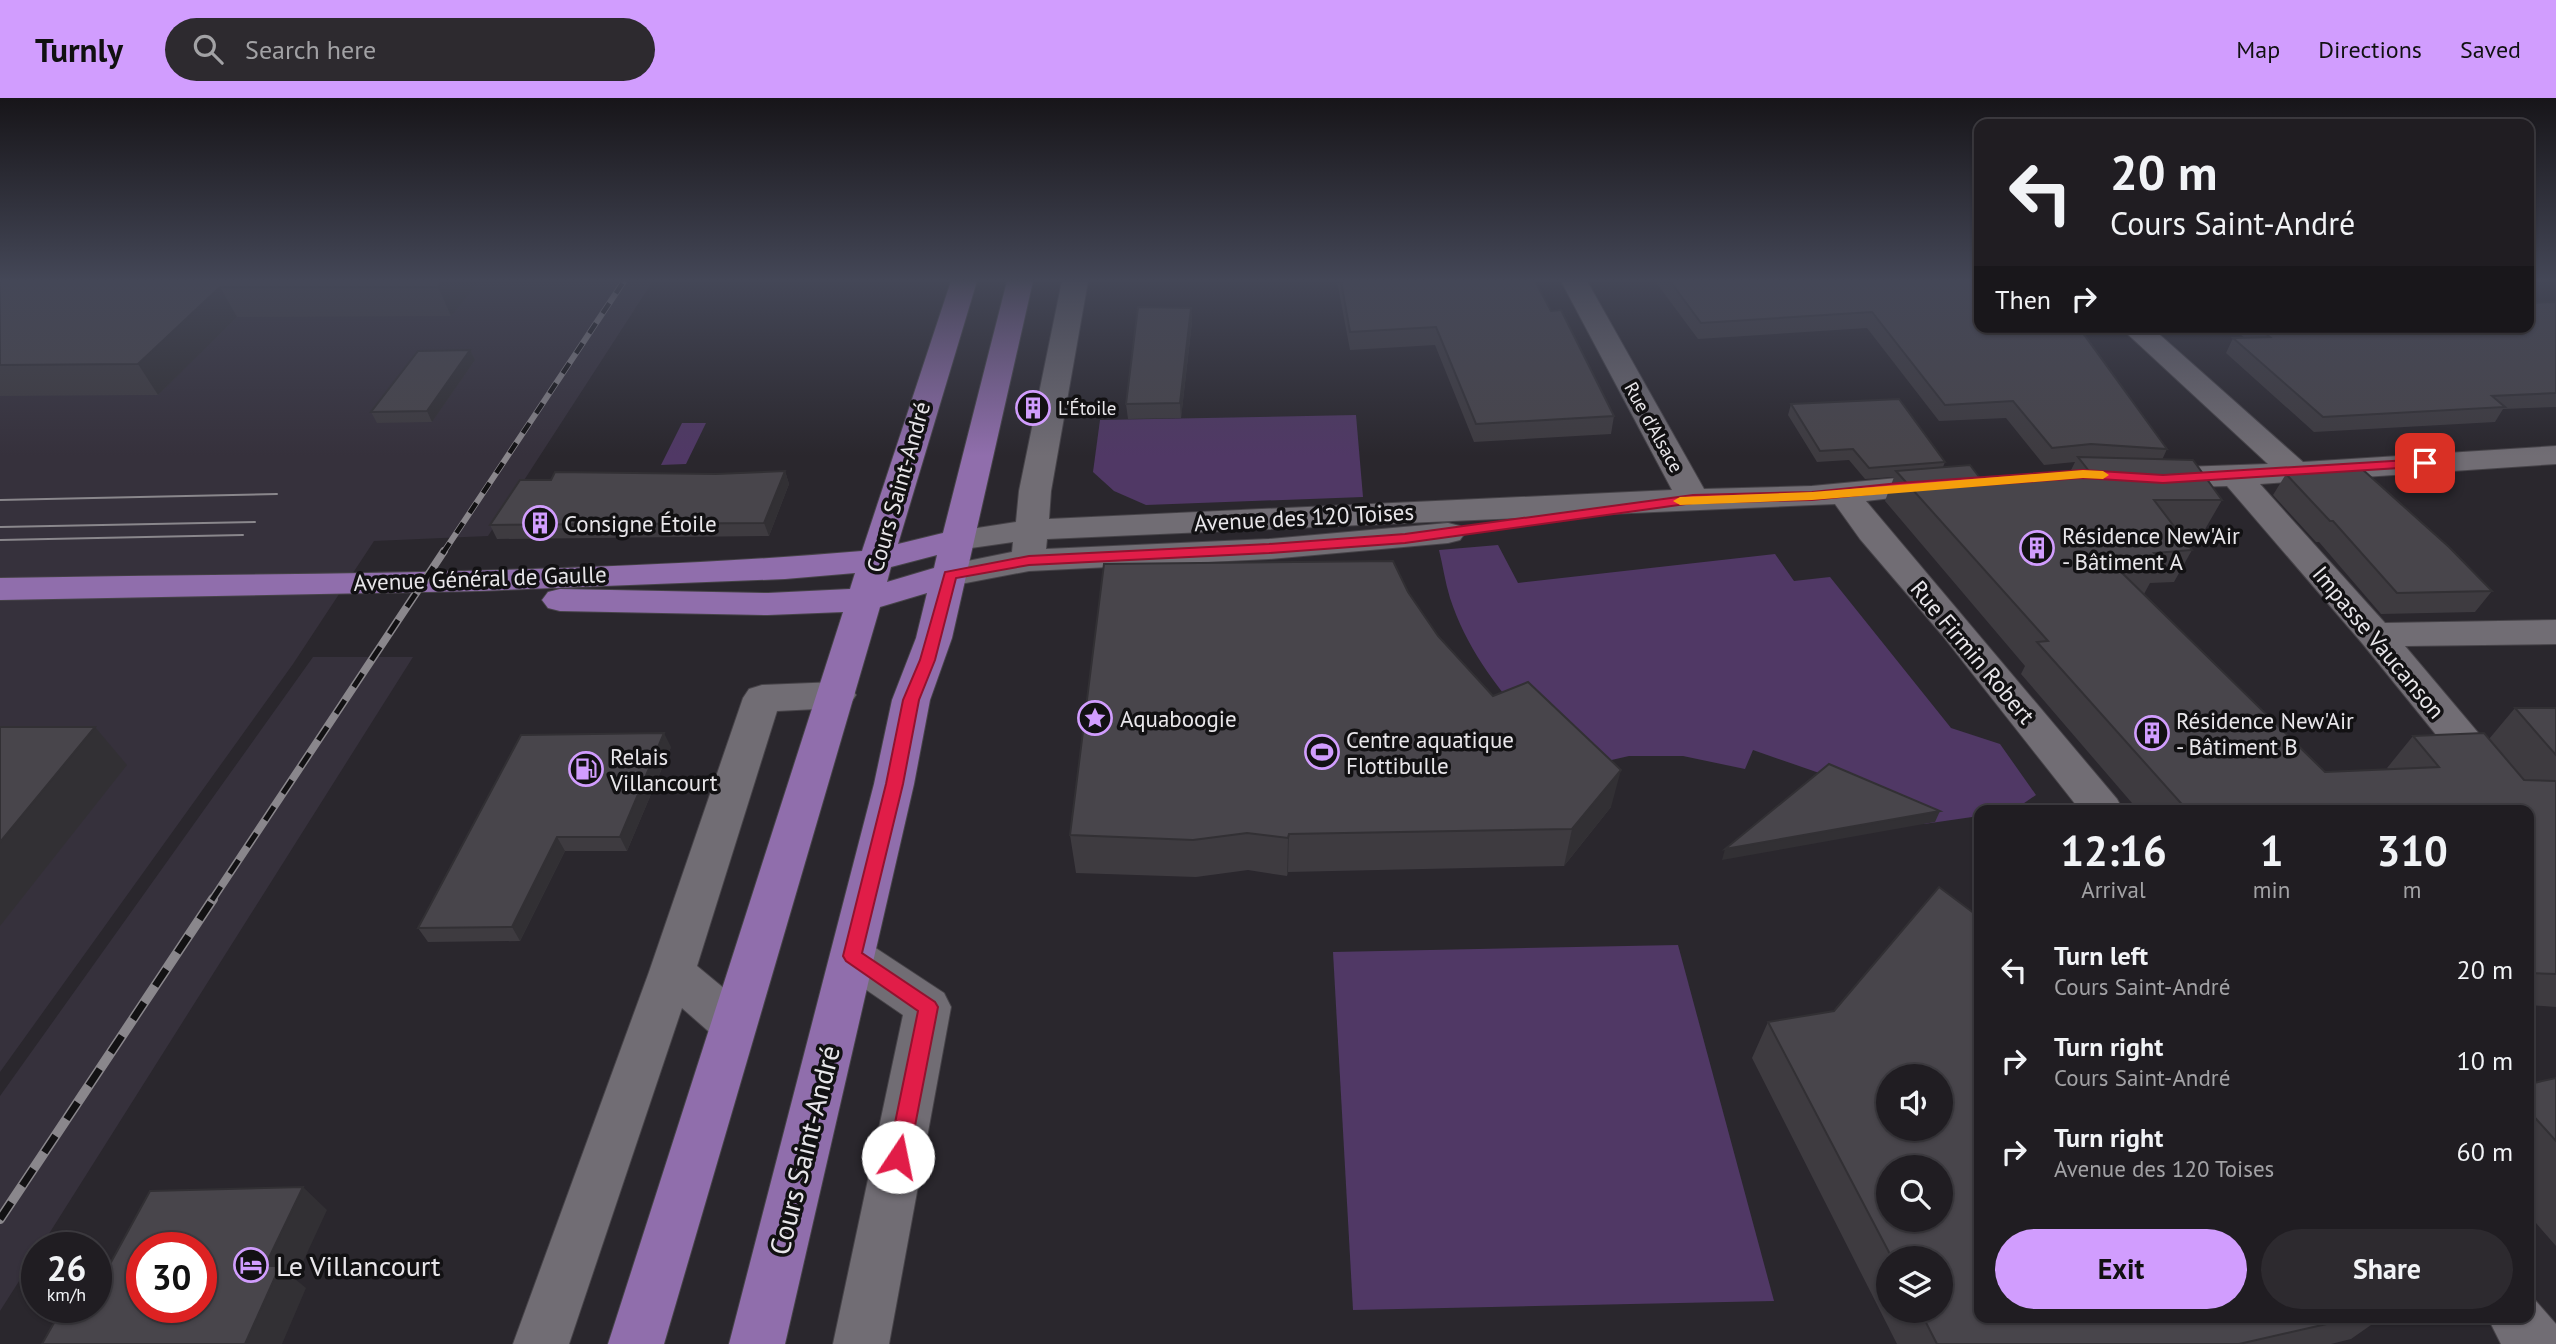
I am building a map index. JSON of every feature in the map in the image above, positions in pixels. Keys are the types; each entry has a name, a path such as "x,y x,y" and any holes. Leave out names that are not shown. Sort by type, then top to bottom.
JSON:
{"main road":[{"name":"Cours Saint-André","path":"636,1344 732,1023 945,339"},
{"name":"Cours Saint-André","path":"757,1344 894,784 911,700 928,660 1006,339"},
{"name":"Avenue Général de Gaulle","path":"0,603 415,596 707,604 871,580 953,557"},
{"name":"Avenue Général de Gaulle","path":"0,589 478,580 785,568 871,580"}],"street":[{"path":"1029,545 1065,339"},
{"name":"Rue d'Alsace","path":"1606,339 1693,499"},
{"path":"2147,339 2294,471"},
{"path":"2123,476 2163,479 2236,476 2556,455"},
{"name":"Impasse Vaucanson","path":"2236,476 2375,635 2515,805"},
{"name":"Avenue des 120 Toises","path":"953,557 1029,545 1269,549 1405,539 1693,499 1844,493 1965,482"},
{"name":"Rue Firmin Robert","path":"1844,493 1872,532 1955,627 2100,805"},
{"path":"2375,635 2556,632"},
{"path":"541,1344 672,972 762,698 836,695"},
{"path":"852,956 928,1007 861,1344"},
{"path":"672,972 732,1023"},
{"path":"2519,1323 2537,1344"}],"shaded area":[{"path":"0,339 615,339 488,536 374,541 293,664 0,1072"},
{"path":"1356,415 1363,497 1146,505 1114,491 1093,472 1100,420"},
{"path":"682,423 706,423 686,464 661,465"},
{"path":"1498,545 1518,583 1775,554 1794,581 1830,577 1951,728 2000,744 2036,795 2021,805 1974,805 1974,817 1924,824 1882,799 1825,775 1753,750 1745,769 1683,756 1629,756 1572,769 1501,691 1472,647 1450,598 1439,550"},
{"path":"313,657 413,657 50,1232 21,1232 21,1278 0,1311 0,1096"},
{"path":"1678,945 1774,1301 1353,1310 1333,952"}],"building":[{"path":"0,339 164,339 138,364 0,365"},
{"path":"1134,339 1187,339 1180,403 1126,404"},
{"path":"1441,339 1576,339 1614,416 1476,424"},
{"path":"1893,339 2087,339 2167,449 2091,444 2052,448 2013,401 1945,405"},
{"path":"2234,339 2556,339 2556,393 2492,396 2505,407 2323,417"},
{"path":"470,350 427,411 371,412 418,351"},
{"path":"1899,399 1945,462 1869,468 1853,449 1820,451 1791,404"},
{"path":"2078,457 2193,460 2222,500 2154,500 2192,550 2154,553 2162,562 2115,566 2325,772 2439,767 2413,736 2484,733 2524,780 2556,781 2556,974 2534,973 2534,805 2183,805 2037,642 2048,641 1896,471 1970,465 1980,478 2089,471"},
{"path":"2362,469 2449,547 2492,591 2397,593 2333,521 2330,521 2286,474"},
{"path":"785,471 764,523 490,525 520,480 551,480 555,472 716,474"},
{"name":"Centre aquatique Flottibulle","path":"1393,561 1408,592 1438,636 1493,696 1528,682 1621,770 1572,829 1289,834 1288,838 1247,833 1193,840 1070,835 1104,564"},
{"path":"2515,708 2556,708 2556,755"},
{"path":"0,727 95,727 0,842"},
{"path":"664,733 620,837 557,837 512,927 418,928 521,735"},
{"path":"1829,764 1940,811 1725,849"},
{"path":"1939,887 1974,913 1974,1323 2331,1323 2239,1344 1937,1344 1926,1323 1953,1323 1953,1246 1886,1246 1878,1232 1953,1232 1953,1155 1876,1155 1876,1228 1768,1022 1834,1011"},
{"path":"2556,1078 2556,1141 2534,1117 2534,1083"},
{"path":"303,1187 265,1266 280,1266 245,1344 42,1344 54,1323 112,1323 112,1260 126,1235 126,1323 217,1323 217,1232 128,1232 150,1191"}],"tram line":[{"path":"0,500 277,494"},
{"path":"0,527 255,522"},
{"path":"0,540 243,535"}],"railway":[{"path":"443,553 585,339"},
{"path":"212,900 444,551"},
{"path":"0,1219 213,899"}],"slow traffic":[{"path":"1680,501 1812,496 1926,485 2083,474 2103,475"}],"place":[{"name":"L'Étoile","path":"1033,408"},
{"name":"Consigne Étoile","path":"540,523"},
{"name":"Résidence New'Air - Bâtiment A","path":"2037,548"},
{"name":"Aquaboogie","path":"1095,718"},
{"name":"Résidence New'Air - Bâtiment B","path":"2152,733"},
{"name":"Centre aquatique Flottibulle","path":"1322,752"},
{"name":"Relais Villancourt","path":"586,769"},
{"name":"Le Villancourt","path":"251,1265"}],"route":[{"path":"898,1157 928,1007 852,956 894,784 911,700 928,660 950,575 1029,560 1269,549 1405,539 1693,499 1812,496 2083,474 2163,479 2425,463"}]}
